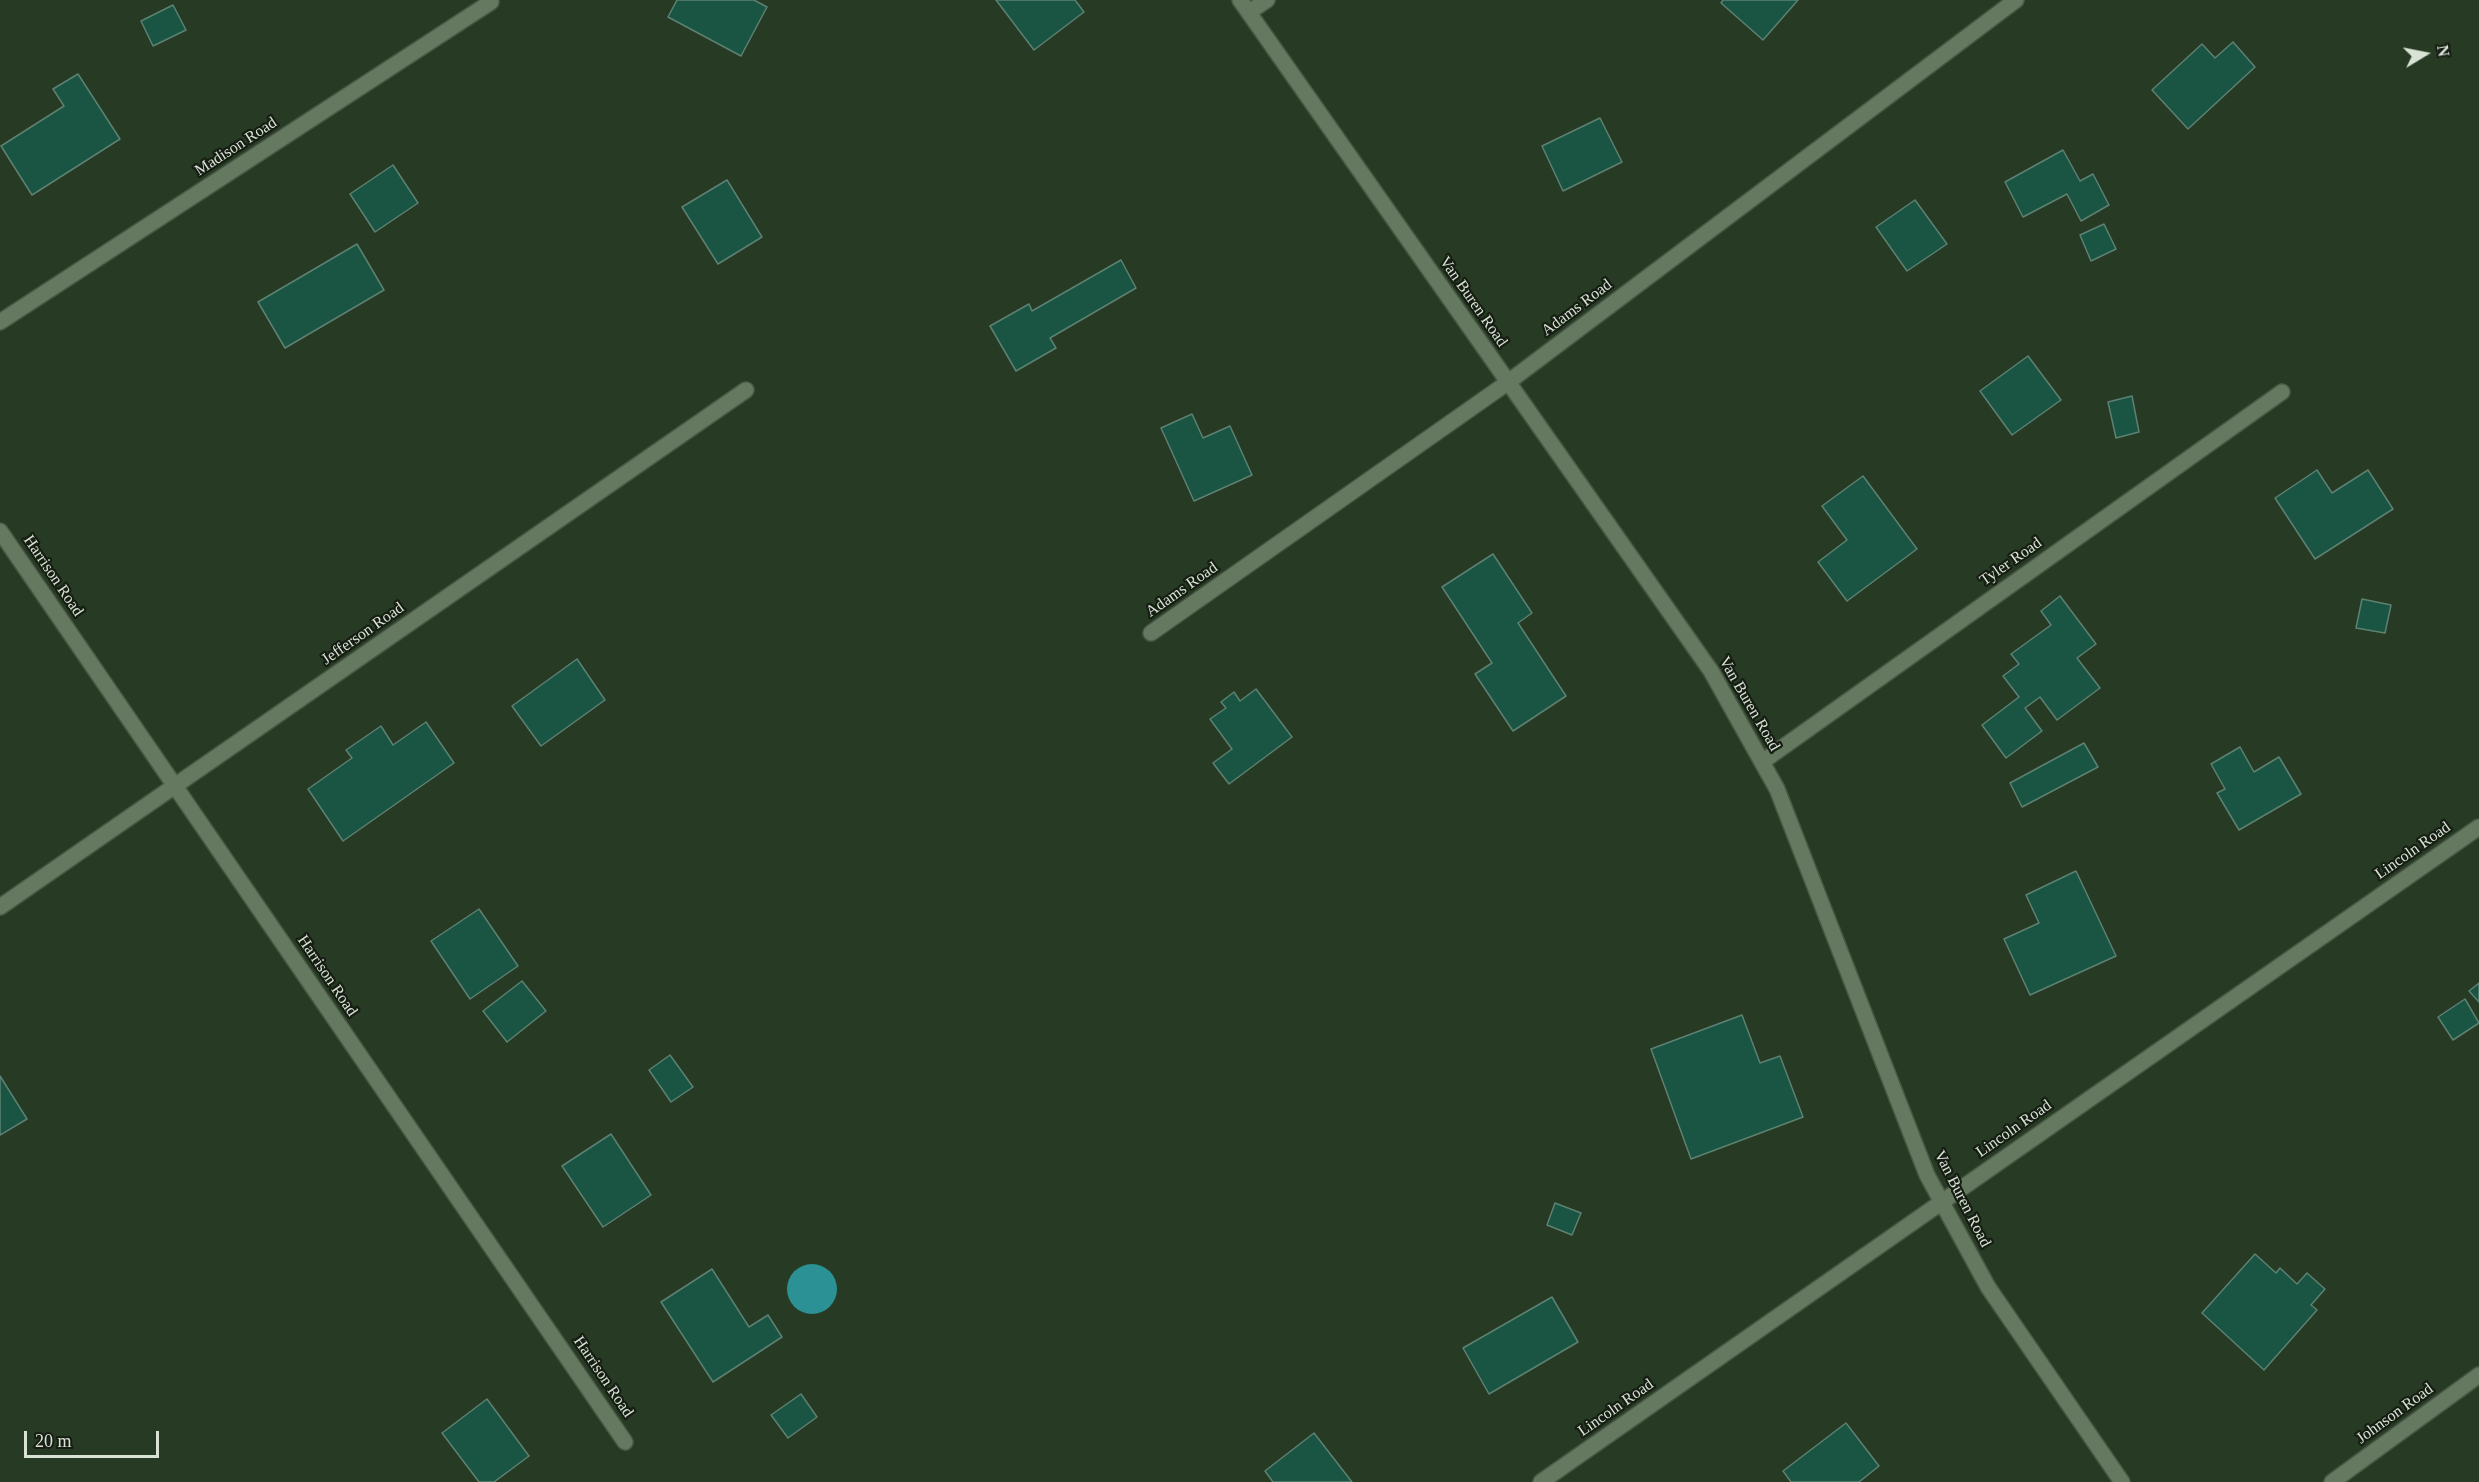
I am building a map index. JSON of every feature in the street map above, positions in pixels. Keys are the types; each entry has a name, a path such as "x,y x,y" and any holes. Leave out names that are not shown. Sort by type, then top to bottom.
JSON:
{"street":[{"path":"1245,6 1267,0"},
{"name":"Adams Road","path":"1151,633 1507,383 2016,0"},
{"name":"Madison Road","path":"0,322 491,2"},
{"name":"Van Buren Road","path":"1245,6 1711,671 1777,789 1927,1175 1988,1287 2122,1482"},
{"name":"Jefferson Road","path":"0,907 746,390"},
{"name":"Tyler Road","path":"1762,762 2282,392"},
{"name":"Harrison Road","path":"0,531 626,1442"},
{"name":"Lincoln Road","path":"1541,1482 2479,827"},
{"name":"Johnson Road","path":"2331,1482 2479,1375"}],"water":[{"path":"812,1264 830,1271 837,1289 830,1307 812,1314 794,1307 787,1289 794,1271"}],"building":[{"path":"677,0 754,0 767,7 741,56 668,17"},
{"path":"996,0 1075,0 1084,12 1034,50"},
{"path":"1723,0 1798,0 1763,40 1721,3"},
{"path":"173,5 186,30 153,46 141,21"},
{"path":"2233,42 2255,67 2188,129 2152,90 2202,44 2215,58"},
{"path":"78,74 120,139 32,195 1,146 64,106 53,89"},
{"path":"1600,118 1622,162 1563,191 1542,146"},
{"path":"2063,150 2080,181 2093,174 2109,205 2081,221 2067,194 2023,217 2005,182"},
{"path":"393,165 418,203 375,232 350,194"},
{"path":"727,180 762,237 718,264 682,207"},
{"path":"1915,200 1947,244 1907,271 1876,227"},
{"path":"2104,224 2116,249 2091,261 2080,235"},
{"path":"357,244 384,290 285,348 258,302"},
{"path":"1121,260 1136,288 1050,338 1056,348 1016,371 990,326 1029,304 1032,311"},
{"path":"2028,356 2061,400 2012,435 1980,391"},
{"path":"2132,396 2139,432 2116,438 2108,402"},
{"path":"1192,414 1203,438 1230,426 1252,475 1194,501 1161,428"},
{"path":"2317,470 2332,493 2368,470 2393,509 2315,559 2275,498"},
{"path":"1863,476 1917,549 1847,601 1818,562 1847,540 1822,506"},
{"path":"1493,554 1532,613 1518,623 1566,696 1513,731 1475,674 1492,663 1442,587"},
{"path":"2060,596 2096,644 2077,658 2100,688 2057,720 2040,697 2025,708 2042,731 2006,758 1982,725 2019,697 2003,676 2019,664 2011,654 2051,625 2041,611"},
{"path":"2362,599 2391,605 2385,633 2356,628"},
{"path":"577,659 605,700 541,746 512,706"},
{"path":"1256,689 1292,737 1229,784 1213,763 1232,749 1210,719 1226,708 1221,702 1234,692 1240,701"},
{"path":"426,722 454,763 343,841 308,789 352,758 346,750 381,726 393,745"},
{"path":"2084,743 2098,767 2022,807 2010,783"},
{"path":"2240,747 2254,772 2279,757 2301,794 2239,830 2217,793 2225,789 2211,764"},
{"path":"2076,871 2116,956 2030,995 2004,939 2039,923 2026,895"},
{"path":"479,909 518,966 470,999 431,941"},
{"path":"522,981 546,1011 507,1042 483,1011"},
{"path":"2479,983 2479,1002 2469,991"},
{"path":"2465,999 2479,1023 2453,1040 2438,1017"},
{"path":"1742,1015 1760,1063 1780,1056 1803,1117 1691,1159 1651,1049"},
{"path":"670,1055 693,1087 671,1102 649,1070"},
{"path":"0,1076 27,1119 0,1135"},
{"path":"611,1134 651,1195 603,1227 562,1166"},
{"path":"1555,1203 1581,1213 1572,1235 1547,1225"},
{"path":"2255,1254 2276,1273 2280,1268 2297,1284 2307,1273 2325,1289 2311,1305 2317,1310 2264,1370 2202,1313"},
{"path":"712,1269 749,1327 768,1315 782,1337 713,1382 661,1302"},
{"path":"1552,1297 1578,1342 1489,1394 1463,1348"},
{"path":"801,1394 817,1417 788,1438 771,1415"},
{"path":"487,1399 529,1456 494,1482 479,1482 442,1433"},
{"path":"1846,1423 1879,1466 1859,1482 1791,1482 1783,1471"},
{"path":"1314,1433 1352,1482 1273,1482 1265,1471"}]}
